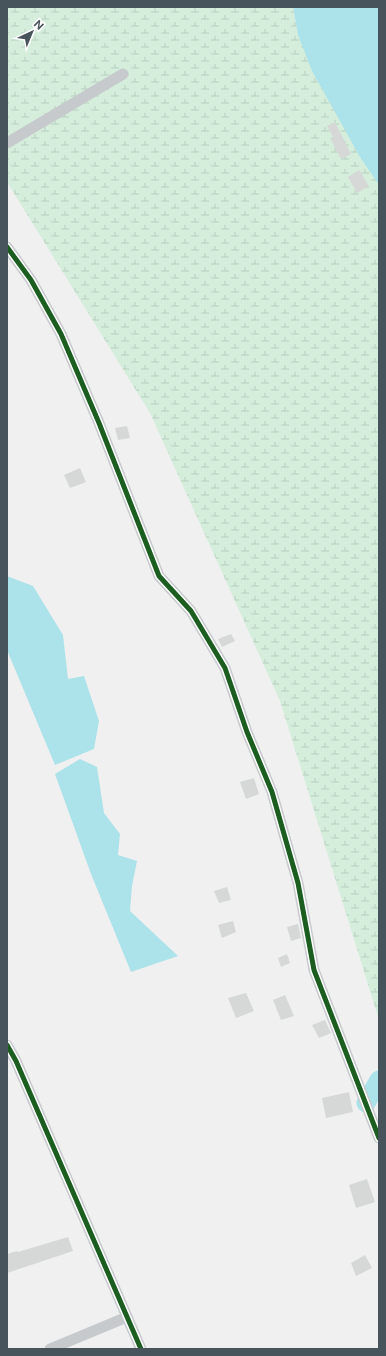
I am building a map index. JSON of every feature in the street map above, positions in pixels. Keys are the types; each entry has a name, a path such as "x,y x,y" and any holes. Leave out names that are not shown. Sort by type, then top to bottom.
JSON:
{"street":[{"path":"7,144 122,74"},
{"path":"7,247 31,280 62,334 99,423 159,576 191,612 225,668 247,732 272,792 298,883 314,970 379,1138"},
{"path":"7,1045 16,1061 141,1349"},
{"path":"50,1349 127,1317"}],"green space":[{"path":"7,7 293,7 298,35 379,179 379,1020 280,701 150,413 7,182"}],"water":[{"path":"293,7 379,7 379,185 360,157 312,71 298,35"},
{"path":"7,576 33,586 63,635 68,679 84,676 99,721 94,749 55,765 7,650"},
{"path":"80,759 97,767 104,813 120,834 118,855 137,861 132,886 130,911 178,956 131,972 91,874 55,774"}],"building":[{"path":"335,122 351,154 341,159 330,138 333,137 327,126"},
{"path":"359,170 369,186 357,193 348,177"},
{"path":"127,426 130,438 118,440 115,428"},
{"path":"80,468 86,482 70,488 64,475"},
{"path":"231,634 235,641 222,647 218,639"},
{"path":"254,778 259,794 246,799 240,782"},
{"path":"227,887 231,900 219,903 214,891"},
{"path":"233,921 236,932 222,938 218,925"},
{"path":"298,924 301,938 291,941 287,927"},
{"path":"287,954 290,963 281,967 278,958"},
{"path":"246,993 254,1011 236,1018 228,998"},
{"path":"285,995 294,1016 281,1020 273,1000"},
{"path":"325,1020 331,1033 319,1038 312,1025"},
{"path":"349,1092 353,1112 326,1118 322,1098"},
{"path":"367,1179 375,1202 356,1208 349,1185"},
{"path":"68,1237 73,1251 7,1273 7,1254"},
{"path":"365,1255 372,1268 356,1276 351,1263"}],"waterway":[{"path":"366,1103 379,1080"}],"cycle path":[{"path":"7,247 31,280 61,334 99,423 159,576 191,611 225,668 247,732 272,792 298,883 314,970 379,1138"},
{"path":"7,1045 16,1061 141,1349"}]}
